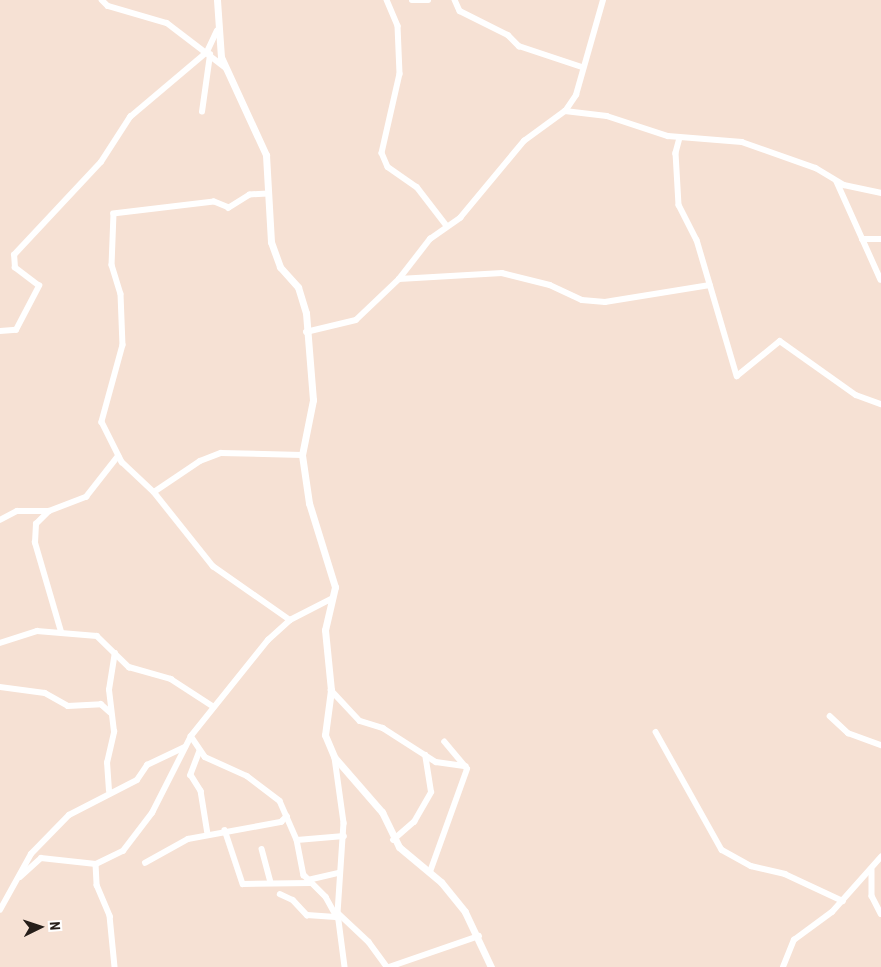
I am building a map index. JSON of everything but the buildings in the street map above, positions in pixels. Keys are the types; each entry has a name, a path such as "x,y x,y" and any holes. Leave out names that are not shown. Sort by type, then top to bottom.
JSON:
{"street":[{"path":"102,0 108,6 163,21 226,68"},
{"path":"216,0 217,31 226,68 260,134 269,167 268,194 271,242 280,267 302,295 313,400 302,456 309,503 333,578 333,598 325,630 331,690 325,736 335,758 382,812 393,840 430,872 479,936 491,967"},
{"path":"387,0 398,26 400,74 382,153 388,167 417,187 447,226"},
{"path":"412,0 428,0"},
{"path":"455,0 460,11 502,32 519,46 582,68"},
{"path":"306,332 356,320 399,279 423,246 447,226 524,141 565,111 576,95 582,68 603,0"},
{"path":"202,112 208,53 217,31"},
{"path":"0,331 16,330 39,286 15,268 14,255 102,162 130,116 208,53"},
{"path":"565,111 585,110 680,138 742,142 816,168 838,182 881,193"},
{"path":"680,138 676,154 679,205 695,233 737,376 780,341 856,395 881,404"},
{"path":"838,182 881,280"},
{"path":"268,194 250,195 229,208 214,202 122,211 113,216 112,264 121,294 123,345 102,422 118,456 154,492 219,573 290,620"},
{"path":"862,239 872,241 881,239"},
{"path":"865,247 872,241"},
{"path":"399,279 502,273 550,285 582,300 605,302 710,286"},
{"path":"154,492 200,461 222,453 302,456"},
{"path":"61,632 33,532 42,515 86,497 118,456"},
{"path":"0,520 17,511 50,511"},
{"path":"20,877 41,858 96,864 116,856 141,830 191,736 214,707 290,620 333,598"},
{"path":"0,643 28,632 61,632 101,638 135,671 171,680 214,707"},
{"path":"109,791 107,763 114,732 110,712 109,684 115,653"},
{"path":"0,686 46,693 68,706 101,704 110,712"},
{"path":"331,690 360,721 383,728 436,762 466,766"},
{"path":"830,716 848,733 881,745"},
{"path":"656,732 722,850 751,866 784,874 843,901"},
{"path":"191,736 200,751 272,793 287,816 297,840 309,882 328,901 338,916 369,942 388,967 479,936"},
{"path":"444,742 466,766"},
{"path":"0,910 32,854 65,818 109,791 137,780 147,766 185,747"},
{"path":"200,751 191,775 201,791 208,834"},
{"path":"393,840 414,822 431,792 425,755"},
{"path":"335,758 344,836 338,873 338,916 345,967"},
{"path":"430,872 466,766"},
{"path":"145,863 169,847 208,834 281,822 287,816"},
{"path":"225,830 243,884 309,882 338,873"},
{"path":"297,840 344,836"},
{"path":"262,849 271,883"},
{"path":"782,967 794,940 843,901 872,870 881,857"},
{"path":"96,864 97,885 110,916 115,967"},
{"path":"872,870 872,896 881,914"},
{"path":"280,894 293,900 307,915 338,916"}]}
